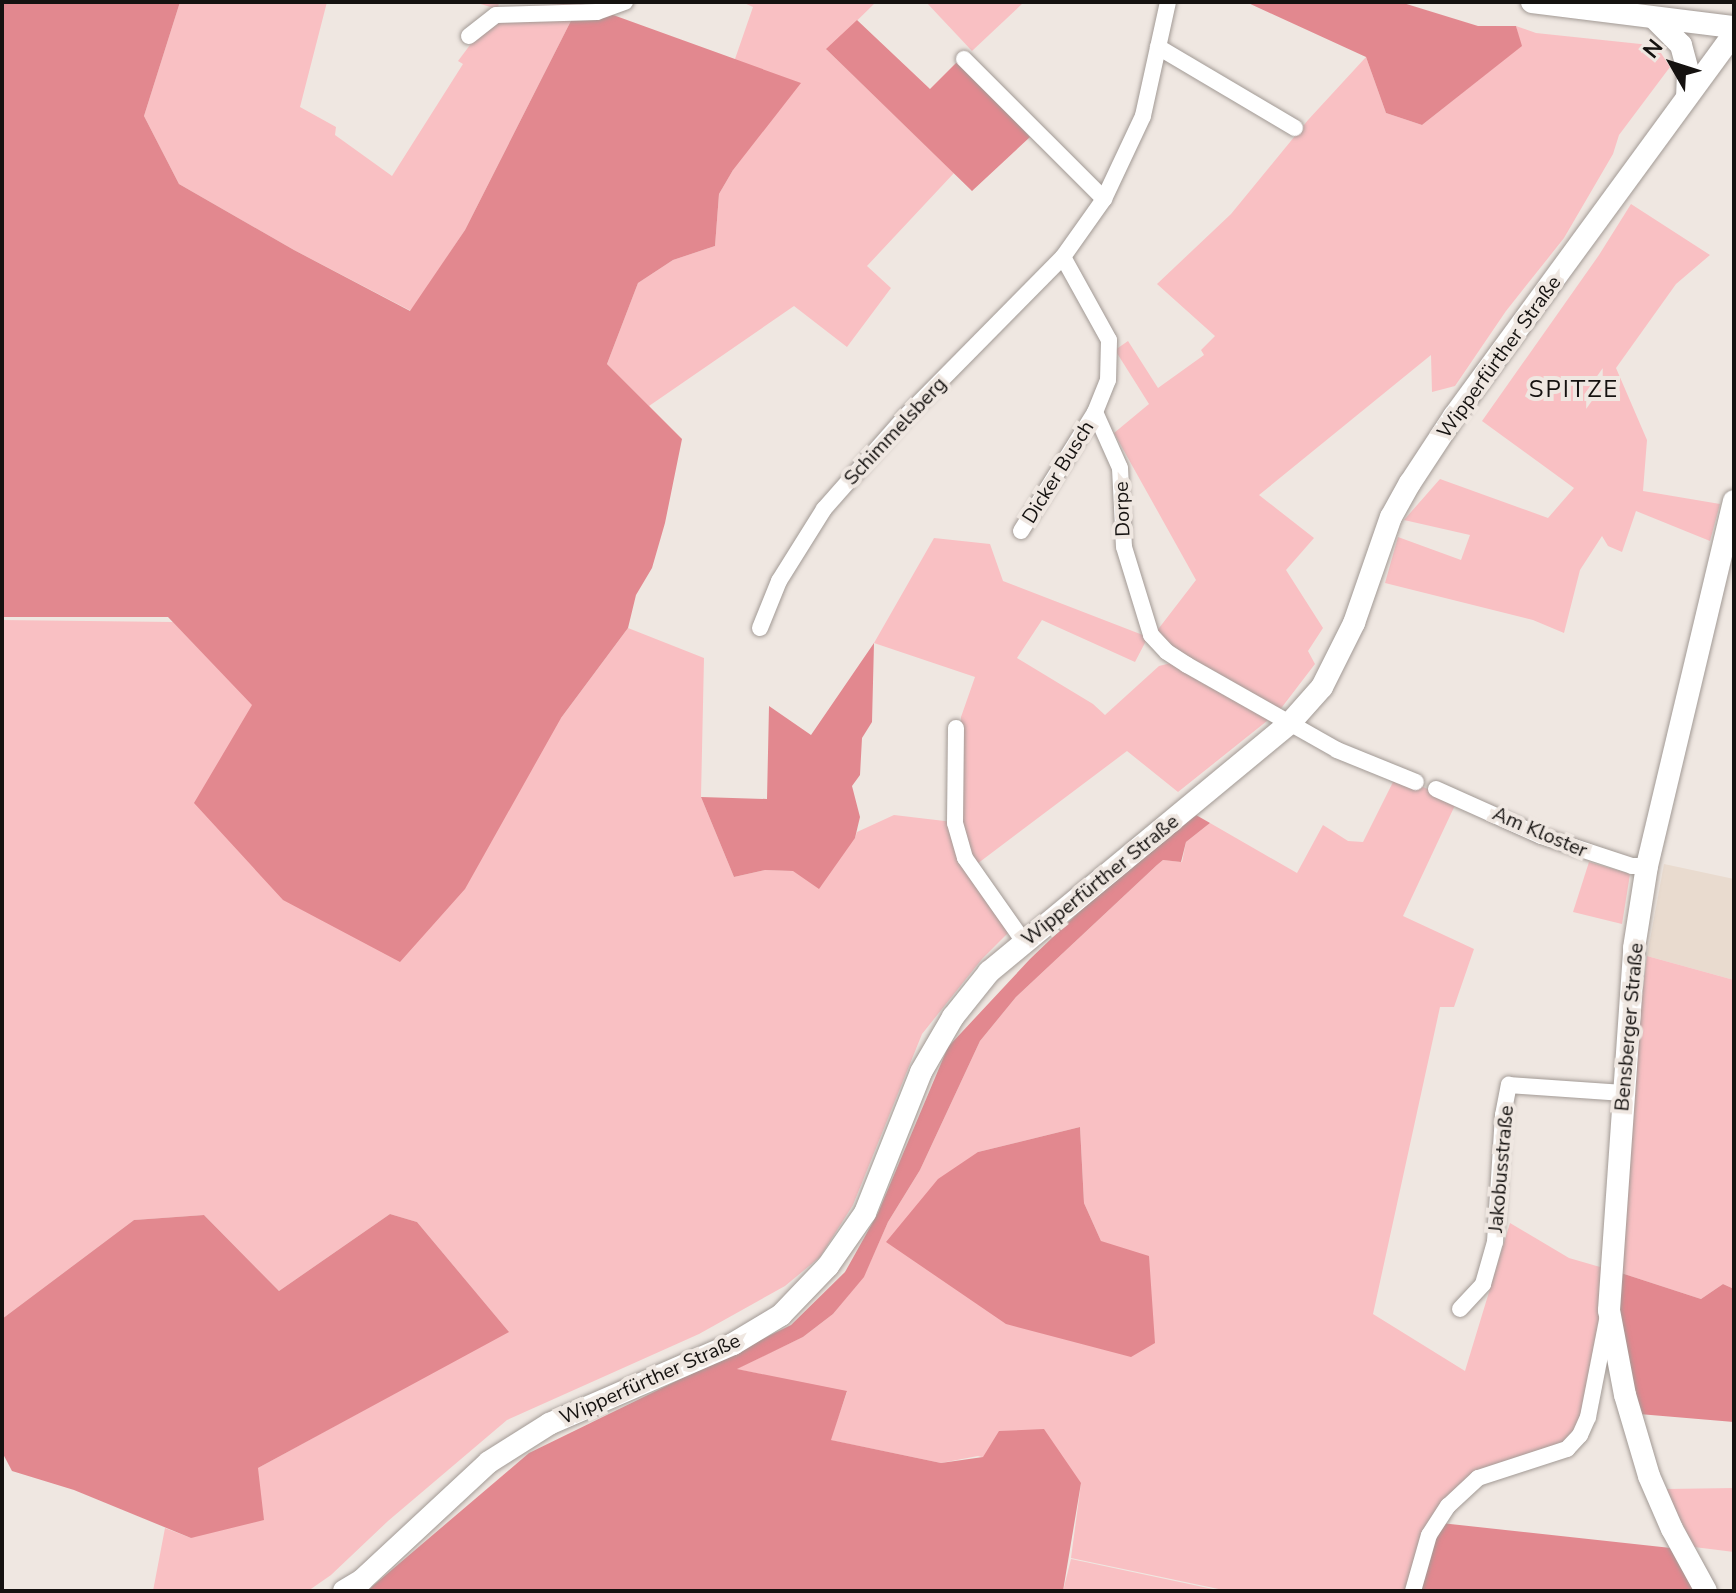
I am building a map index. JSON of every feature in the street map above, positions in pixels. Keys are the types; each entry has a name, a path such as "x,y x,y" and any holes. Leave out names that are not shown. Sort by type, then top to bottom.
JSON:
{"main road":[{"path":"1532,2 1734,27"},
{"path":"1654,18 1681,45 1688,71 1687,96"},
{"name":"Wipperfürther Straße","path":"344,1591 362,1580 489,1462 549,1424 733,1344 781,1315 828,1266 865,1213 921,1072 953,1017 989,972 1290,723 1322,687 1354,623 1391,517 1410,483 1734,34"},
{"name":"Bensberger Straße","path":"1706,1591 1683,1551 1649,1476 1625,1395 1609,1310 1634,948 1647,866 1734,501"}],"street":[{"path":"469,36 496,15 597,12 625,2"},
{"path":"1095,412 1108,380 1109,340 1063,257 1104,199 1143,116 1168,2"},
{"path":"1158,47 1295,128"},
{"path":"964,59 1104,199"},
{"name":"Schimmelsberg","path":"760,628 779,581 824,509 905,417 1063,257"},
{"name":"Dorpe","path":"1095,412 1120,468 1124,547 1151,635 1177,659 1290,723"},
{"name":"Dicker Busch","path":"1021,531 1095,412"},
{"path":"1290,723 1337,750 1416,782"},
{"path":"956,728 955,823 965,858 1024,942"},
{"name":"Am Kloster","path":"1436,789 1541,836 1632,866 1647,866"},
{"name":"Jakobusstraße","path":"1460,1309 1483,1284 1495,1242 1503,1115 1509,1085 1623,1093"},
{"path":"1413,1591 1429,1535 1448,1506 1478,1478 1567,1449 1580,1435 1588,1417 1609,1310"}],"shaded area":[{"path":"2,2 180,2 144,116 179,184 294,250 410,311 465,230 580,3 801,83 733,170 719,194 715,246 673,260 638,283 607,364 682,439 665,523 652,568 636,595 628,628 561,718 465,889 400,962 283,900 194,803 252,705 168,617 2,617"},
{"path":"180,2 327,2 300,107 336,127 335,135 392,176 463,64 458,61 497,9 474,2 499,2 498,8 580,3 465,230 411,311 294,250 179,184 144,116"},
{"path":"742,2 876,2 827,50 954,173 867,266 891,288 847,347 794,306 649,406 607,364 638,283 673,260 715,246 719,194 733,170 735,59 753,7"},
{"path":"926,2 1022,2 1023,3 972,51"},
{"path":"1246,2 1400,2 1478,26 1516,26 1522,46 1422,125 1386,113 1366,57"},
{"path":"857,20 930,89 958,61 1030,137 972,191 826,49"},
{"path":"1516,26 1536,33 1650,45 1659,50 1670,67 1619,135 1613,154 1564,238 1506,311 1455,386 1432,392 1431,355 1259,495 1314,538 1286,570 1323,628 1308,651 1315,664 1279,711 1190,664 1156,632 1196,580 1114,433 1149,404 1115,350 1128,341 1158,388 1204,355 1201,350 1215,336 1157,284 1231,214 1308,120 1366,57 1386,113 1422,125 1521,46"},
{"path":"1631,204 1710,255 1676,284 1616,368 1647,440 1643,491 1720,504 1710,541 1636,511 1622,552 1608,546 1602,536 1580,570 1564,633 1533,620 1385,583 1398,537 1461,560 1470,535 1404,520 1440,479 1548,518 1574,488 1482,421 1599,255"},
{"path":"934,538 990,544 1003,581 1148,637 1135,662 1042,620 1017,658 1093,704 1105,715 1159,666 1171,663 1272,717 1178,792 1127,751 973,867 959,824 961,717 975,677 874,643"},
{"path":"2,620 173,622 253,705 561,718 628,628 704,658 701,797 734,877 765,870 793,871 855,838 857,832 894,815 953,822 1010,931 982,959 922,1034 853,1205 820,1257 785,1286 699,1334 507,1420 388,1521 331,1575 308,1591 153,1591 165,1528 191,1538 258,1468 508,1331 417,1222 390,1214 279,1291 204,1215 134,1220 2,1319"},
{"path":"874,643 872,722 862,738 860,775 852,786 860,817 855,838 819,889 793,871 765,870 734,877 701,797 767,799 769,706 811,735"},
{"path":"1396,776 1457,801 1403,916 1474,949 1454,1007 1440,1007 1373,1314 1465,1371 1510,1223 1569,1258 1607,1269 1585,1417 1564,1447 1461,1490 1409,1591 1228,1591 1071,1558 1081,1483 978,1456 941,1463 830,1440 847,1392 736,1369 803,1337 833,1314 864,1276 888,1222 920,1170 980,1041 1016,997 1157,865 1163,860 1182,862 1186,842 1210,823 1297,873 1323,825 1348,841 1363,842","holes":["1080,1127 1084,1203 1101,1241 978,1152"]},
{"path":"1196,815 1210,823 1186,842 1181,862 1163,860 1157,865 1016,997 980,1041 920,1170 888,1222 864,1277 833,1314 803,1337 737,1369 847,1391 831,1440 941,1463 983,1457 999,1431 1044,1429 1081,1483 1063,1591 367,1591 529,1453 791,1325 845,1272 878,1213 948,1047 1030,959 1123,870"},
{"path":"1589,862 1630,874 1622,924 1573,912"},
{"path":"1664,864 1734,879 1734,980 1647,956"},
{"path":"1647,956 1734,980 1734,1289 1723,1284 1701,1299 1615,1271 1630,1091"},
{"path":"1080,1127 1084,1203 1101,1241 1149,1256 1155,1343 1131,1357 1006,1324 886,1242 938,1179 978,1152"},
{"path":"390,1214 417,1222 509,1332 258,1468 264,1520 191,1538 74,1490 12,1471 2,1452 2,1319 134,1220 204,1215 279,1291"},
{"path":"1615,1271 1701,1299 1723,1284 1734,1289 1734,1422 1639,1414 1613,1310"},
{"path":"1734,1488 1734,1552 1694,1547 1665,1489"},
{"path":"1441,1523 1671,1548 1699,1591 1416,1591"},
{"path":"1071,1559 1222,1591 1063,1591"}],"district":[{"name":"SPITZE","path":"1574,390"}]}
